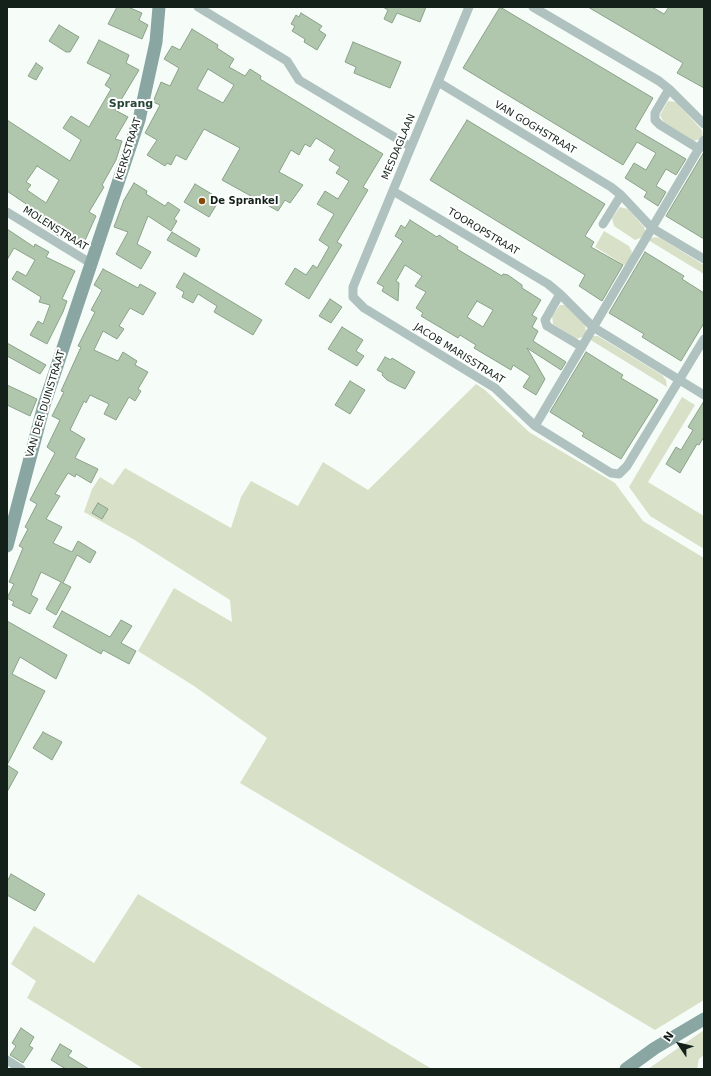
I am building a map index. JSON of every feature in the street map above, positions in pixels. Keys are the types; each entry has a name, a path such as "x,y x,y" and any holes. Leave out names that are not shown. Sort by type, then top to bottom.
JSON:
{"street":[{"name":"KERKSTRAAT","path":"92,264 139,120 156,42 159,7"},
{"path":"198,7 287,61 300,80 411,147"},
{"name":"MESDAGLAAN","path":"353,297 353,287 469,7"},
{"path":"533,7 669,89 704,124"},
{"name":"VAN GOGHSTRAAT","path":"438,82 621,194 652,228 704,259"},
{"path":"535,426 702,144 660,125 655,120 655,113 669,89"},
{"name":"TOOROPSTRAAT","path":"393,191 542,280 560,294 593,328 704,395"},
{"path":"603,224 621,194"},
{"name":"MOLENSTRAAT","path":"7,212 92,264"},
{"name":"VAN DER DUINSTRAAT","path":"7,546 44,405 92,264"},
{"path":"560,294 545,320 547,326 582,347"},
{"name":"JACOB MARISSTRAAT","path":"353,297 364,308 495,388 535,426 611,473 619,474 627,466 679,380"},
{"path":"679,380 704,339"},
{"path":"626,1069 655,1048 704,1019"},
{"path":"7,1060 22,1069"}],"green space":[{"path":"668,101 676,102 702,130 703,138 694,141 664,123 660,115"},
{"path":"620,207 628,209 644,227 646,233 643,237 635,240 614,226 612,218"},
{"path":"604,231 629,246 632,252 629,262 624,265 595,247"},
{"path":"654,237 660,238 704,265 704,274 648,240"},
{"path":"560,305 565,305 585,325 585,336 576,339 553,324 552,316"},
{"path":"593,336 598,336 662,375 666,380 667,387 589,339"},
{"path":"476,384 485,390 529,432 615,483 643,521 704,558 704,1000 655,1030 240,783 267,738 194,686 138,651 174,588 232,622 230,600 133,539 84,512 92,489 100,477 113,485 125,468 231,528 241,497 251,481 298,506 323,462 368,490"},
{"path":"682,397 695,405 648,482 704,516 704,549 650,516 629,487"},
{"path":"138,894 432,1069 144,1069 27,998 36,981 11,964 34,926 94,963"},
{"path":"704,1030 704,1055 699,1059 697,1069 648,1069"}],"building":[{"path":"117,7 128,7 142,13 139,20 148,25 142,39 108,24"},
{"path":"383,7 426,7 420,22 397,13 392,23 384,19 388,10"},
{"path":"500,7 653,98 635,129 686,159 676,175 666,169 656,186 666,192 658,206 644,197 647,192 625,178 634,163 646,170 656,153 637,142 623,165 463,68"},
{"path":"588,7 652,7 664,14 669,7 704,7 704,88 677,73 683,63"},
{"path":"301,13 322,26 319,30 326,35 317,50 304,42 305,39 292,31 295,26 291,24 296,15 299,17"},
{"path":"59,25 79,37 70,52 66,52 49,41"},
{"path":"192,29 218,45 217,48 234,59 229,67 245,76 250,69 261,76 260,79 383,154 363,187 368,190 337,242 342,245 309,299 285,284 295,268 306,275 313,265 317,268 329,247 319,240 334,214 317,204 325,191 338,199 349,181 336,173 340,167 329,160 335,150 316,138 310,147 305,144 299,155 291,150 279,172 303,185 290,203 285,200 278,211 222,180 240,148 204,129 186,160 176,155 171,165 167,163 165,166 147,155 157,140 145,133 160,105 153,102 161,82 170,86 179,68 164,59 172,46 180,50","holes":["208,69 234,85 223,103 197,89"]},
{"path":"99,40 129,55 126,63 139,70 115,110 128,117 115,139 122,141 116,160 102,185 104,187 89,212 96,216 82,247 60,237 34,220 38,212 7,191 7,120 70,161 81,140 63,128 71,116 89,127 111,89 105,85 111,75 87,63","holes":["37,166 59,180 46,203 27,190 31,185 26,182"]},
{"path":"353,42 401,62 390,88 354,73 356,67 345,62"},
{"path":"36,63 43,68 36,80 28,76"},
{"path":"467,120 605,204 585,236 594,242 591,247 623,265 602,301 579,286 585,275 430,180"},
{"path":"704,152 704,239 666,216"},
{"path":"134,183 147,191 146,194 165,206 168,202 180,210 174,219 177,221 171,231 148,216 137,244 151,252 141,269 116,254 128,232 114,227 124,200"},
{"name":"De Sprankel","path":"195,184 220,199 209,217 184,202"},
{"path":"410,220 437,237 439,235 458,247 457,249 502,276 503,274 508,275 522,285 522,288 541,300 532,315 537,318 532,327 538,331 533,341 566,362 561,370 527,348 545,379 536,395 523,387 530,376 513,365 511,370 474,348 476,345 460,335 458,338 421,316 423,313 416,308 426,292 415,286 422,276 405,265 396,281 399,283 398,301 382,291 384,287 377,283 403,241 395,236 401,225 405,228","holes":["477,301 493,310 483,327 467,317"]},
{"path":"7,229 34,247 35,244 49,252 46,257 75,271 62,299 67,301 63,312 47,344 30,335 38,321 43,324 50,305 39,302 41,297 12,279 17,271 26,276 35,260 14,248 7,260"},
{"path":"172,232 200,249 196,257 167,240"},
{"path":"645,252 684,276 682,279 704,293 704,323 681,361 642,337 644,334 609,313"},
{"path":"103,269 138,288 140,284 156,293 143,315 130,308 119,326 124,329 117,339 103,331 94,350 118,361 123,352 137,361 135,365 148,372 138,389 141,391 135,401 129,397 116,420 104,414 109,404 90,395 86,403 84,401 70,430 85,439 75,458 98,469 91,483 76,474 75,477 68,473 55,494 60,496 46,519 62,527 53,543 72,552 78,541 96,552 90,563 77,555 63,583 71,587 56,615 46,609 61,582 41,572 31,595 38,599 30,614 12,605 14,602 7,598 14,584 9,582 23,548 19,546 28,529 25,527 37,504 30,500 55,453 47,447 60,420 52,416 64,392 61,391 81,347 78,346 95,312 91,310 102,290 94,285"},
{"path":"184,273 262,320 253,335 214,312 217,306 198,294 193,303 182,297 184,292 176,287"},
{"path":"330,299 342,307 331,323 319,316"},
{"path":"342,327 363,340 356,351 364,356 357,366 328,349"},
{"path":"7,343 46,365 40,374 7,356"},
{"path":"586,352 623,375 621,378 658,400 621,459 582,436 584,433 550,412"},
{"path":"385,357 391,360 392,358 415,372 405,389 387,380 382,375 383,373 377,370"},
{"path":"350,381 365,390 350,414 335,405"},
{"path":"7,385 37,399 30,416 7,405"},
{"path":"704,401 704,437 699,445 697,444 680,473 666,464 676,447 681,450 693,430 688,427"},
{"path":"98,503 108,509 102,519 92,513"},
{"path":"62,611 110,637 121,620 132,626 121,643 136,651 129,664 103,650 101,654 53,627"},
{"path":"7,621 67,655 56,679 20,657 12,674 45,691 7,765"},
{"path":"43,732 62,742 52,760 33,748"},
{"path":"7,765 18,772 7,792"},
{"path":"11,874 45,894 35,911 7,895 7,882"},
{"path":"21,1028 34,1037 29,1046 33,1048 23,1063 10,1055 16,1046 12,1043"},
{"path":"60,1044 72,1051 68,1056 89,1069 66,1069 51,1060"}],"place":[{"name":"De Sprankel","path":"202,201"}],"district":[{"name":"Sprang","path":"131,104"}]}
